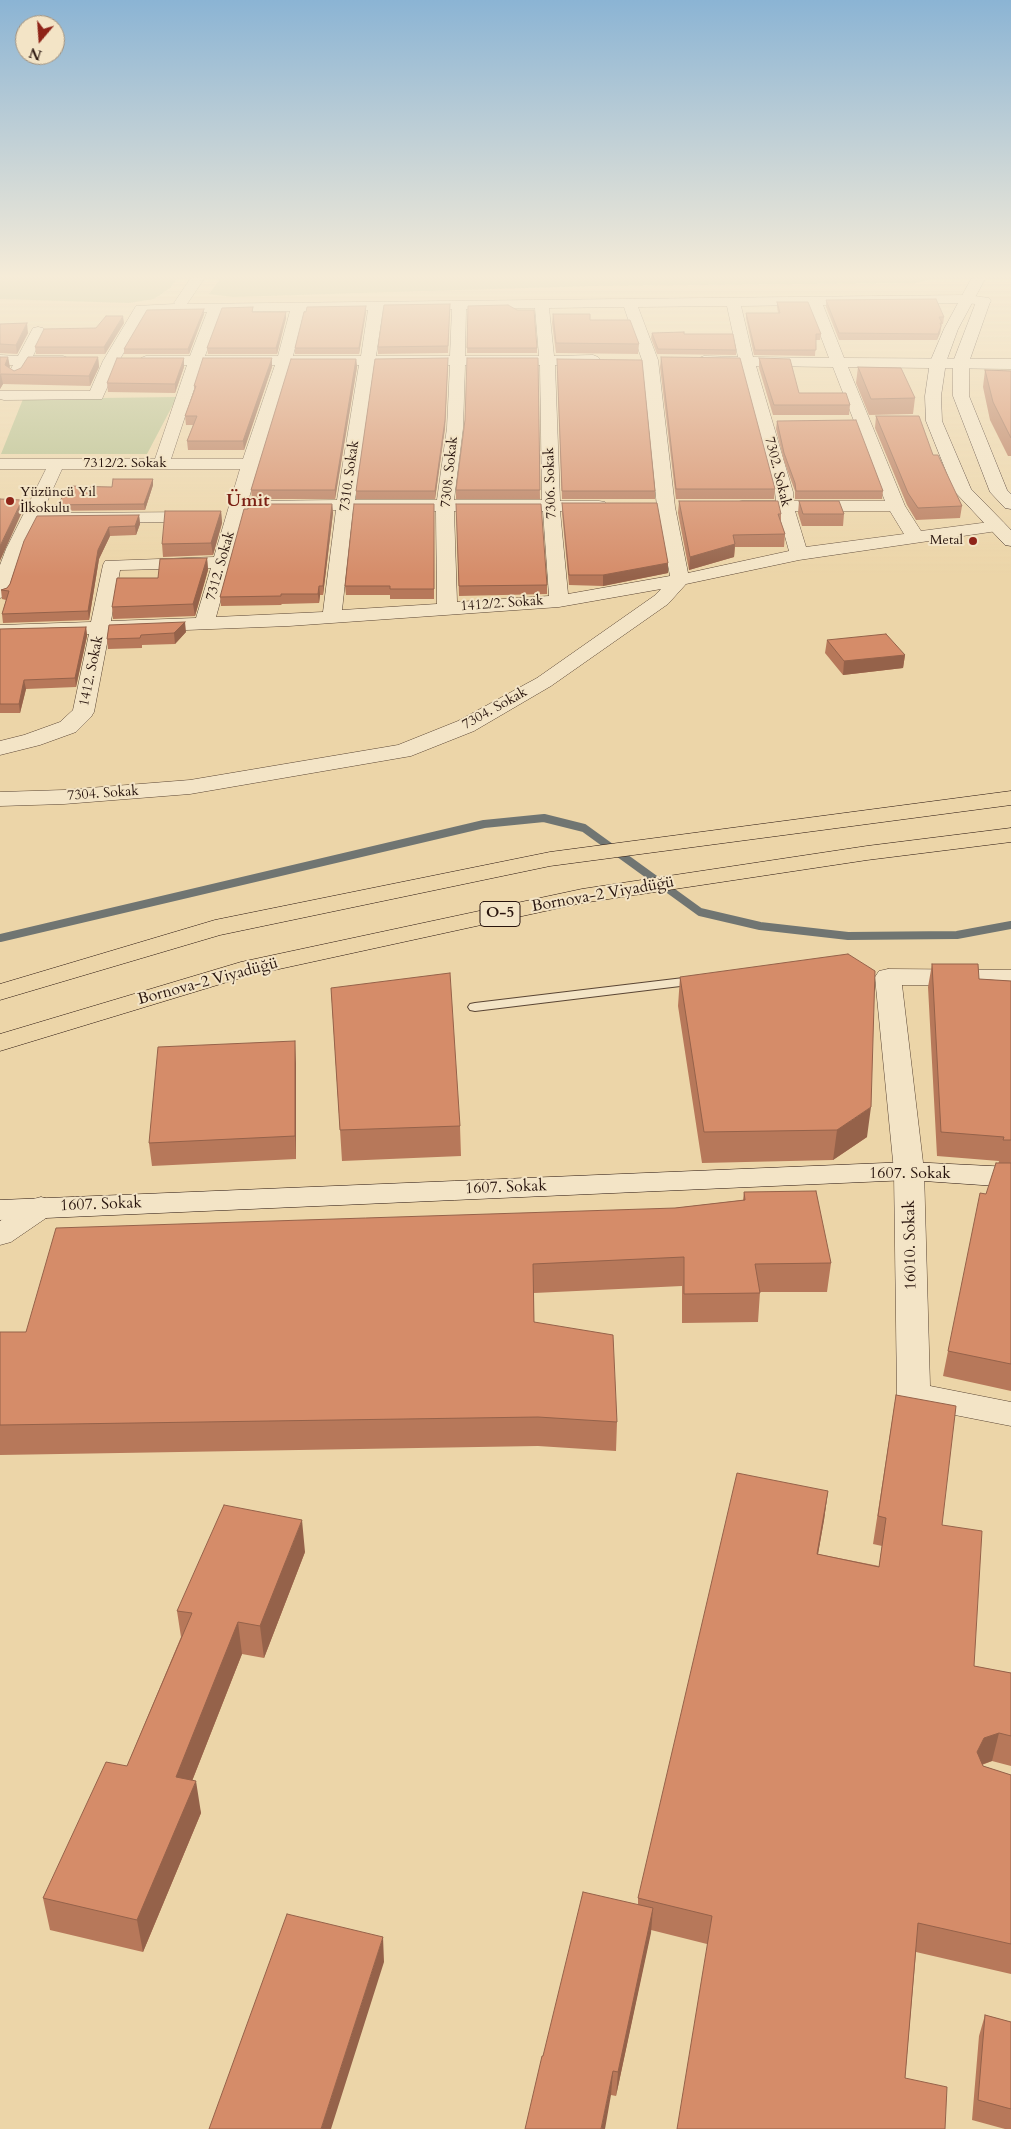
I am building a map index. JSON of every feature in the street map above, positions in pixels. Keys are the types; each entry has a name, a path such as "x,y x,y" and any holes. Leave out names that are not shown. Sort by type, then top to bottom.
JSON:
{"highway":[{"path":"0,992 215,928 550,859 1011,798"},
{"name":"Bornova-2 Viyadüğü","path":"0,1043 241,970 582,896 857,854 1011,835"}],"street":[{"path":"2,398 13,378"},
{"path":"2,398 96,396 103,378"},
{"path":"161,465 190,378"},
{"name":"7312. Sokak","path":"204,624 250,464 278,378"},
{"name":"7310. Sokak","path":"332,616 345,505 365,378"},
{"name":"7308. Sokak","path":"447,608 445,505 455,428 457,378"},
{"name":"7306. Sokak","path":"548,378 551,505 559,601"},
{"path":"652,378 666,507 680,580"},
{"name":"7302. Sokak","path":"752,378 784,492 785,506 799,554"},
{"path":"845,378 896,506 915,537"},
{"path":"936,378 933,396 934,421 963,490 1011,541"},
{"path":"961,378 961,396 999,492 1011,504"},
{"path":"916,421 934,421"},
{"path":"765,422 784,422"},
{"path":"843,422 881,422"},
{"name":"7312/2. Sokak","path":"0,464 250,464"},
{"path":"0,592 16,549 56,465"},
{"path":"30,518 237,511 345,505 618,506"},
{"path":"725,506 896,506"},
{"name":"1412/2. Sokak","path":"0,631 204,624 559,601 680,580 799,554 997,526"},
{"name":"1412. Sokak","path":"0,748 32,740 68,727 83,712 112,565 222,562"},
{"name":"7304. Sokak","path":"0,799 64,797 190,787 339,760 403,752 466,726 544,682 661,600 680,580"},
{"name":"16010. Sokak","path":"1011,978 879,976 909,1171 914,1395 1011,1414"},
{"name":"1607. Sokak","path":"0,1210 909,1171 1011,1177"},
{"path":"0,1235 41,1207"}],"lane":[{"path":"475,1007 711,978"}],"green space":[{"path":"177,397 147,454 1,454 23,399"}],"building":[{"path":"109,378 177,378 175,384 107,383"},
{"path":"196,378 265,378 243,441 187,441 197,416 185,416 196,386 194,386"},
{"path":"285,378 353,378 335,490 251,490"},
{"path":"372,378 447,378 445,420 435,491 356,491"},
{"path":"466,378 538,378 540,490 456,490 465,420"},
{"path":"558,378 644,378 655,491 562,491"},
{"path":"663,378 745,378 775,489 676,489"},
{"path":"765,378 795,378 799,393 846,393 850,405 774,405"},
{"path":"863,378 906,378 915,398 871,399"},
{"path":"987,378 1011,378 1011,438 993,402"},
{"path":"876,416 919,416 933,455 938,455 962,506 918,508 908,493"},
{"path":"856,420 883,491 796,491 784,453 777,421"},
{"path":"113,479 153,479 144,504 57,505 70,486 112,487"},
{"path":"0,499 22,500 0,546"},
{"path":"679,501 778,501 781,514 778,514 785,534 733,535 735,544 690,557"},
{"path":"799,501 839,501 844,514 803,514"},
{"path":"562,503 657,503 668,563 603,575 569,575"},
{"path":"248,504 332,504 323,586 319,586 318,594 220,597 244,509 248,509"},
{"path":"354,504 434,504 434,589 390,589 390,586 345,586"},
{"path":"456,504 541,504 547,585 459,586"},
{"path":"165,511 221,511 211,543 162,544"},
{"path":"139,515 135,526 109,527 98,550 88,611 2,614 9,591 1,590 7,588 10,584 24,541 37,516"},
{"path":"207,558 193,604 112,607 117,578 158,578 160,559"},
{"path":"185,622 174,633 141,635 140,638 107,639 109,625"},
{"path":"86,627 75,678 24,680 19,704 0,704 0,629"},
{"path":"886,634 905,655 844,661 827,640"},
{"path":"848,954 875,971 871,1107 837,1130 704,1132 680,977"},
{"path":"932,964 978,964 979,979 1011,981 1011,1140 1003,1140 1004,1137 941,1132"},
{"path":"450,973 460,1126 340,1130 331,988"},
{"path":"295,1041 295,1136 149,1143 158,1047"},
{"path":"996,1163 1011,1163 1011,1364 948,1351 980,1193 986,1194"},
{"path":"816,1191 831,1263 755,1264 760,1293 684,1294 684,1257 533,1264 534,1322 613,1335 617,1422 538,1417 0,1425 0,1332 26,1332 56,1228 675,1208 745,1200 744,1192"},
{"path":"896,1395 956,1406 942,1525 982,1531 974,1666 1011,1673 1011,1736 999,1733 984,1738 977,1752 983,1766 1011,1775 1011,1944 918,1923 905,2078 947,2087 945,2129 677,2129 712,1916 638,1898 737,1473 828,1491 817,1554 879,1567 886,1518 878,1516"},
{"path":"224,1505 302,1520 260,1626 238,1622 176,1777 196,1781 137,1920 43,1898 106,1762 127,1766 192,1613 177,1611"},
{"path":"583,1892 653,1908 618,2072 613,2071 601,2129 525,2129 542,2056"},
{"path":"287,1914 383,1937 321,2129 209,2129"},
{"path":"985,2015 1011,2022 1011,2109 978,2100"}],"waterway":[{"path":"0,938 484,824 544,818 584,828 700,912 760,926 848,936 957,935 1011,925"}],"place":[{"name":"Yüzüncü Yıl İlkokulu","path":"10,501"},
{"name":"Metal","path":"973,541"}],"district":[{"name":"Ümit","path":"248,502"}]}
